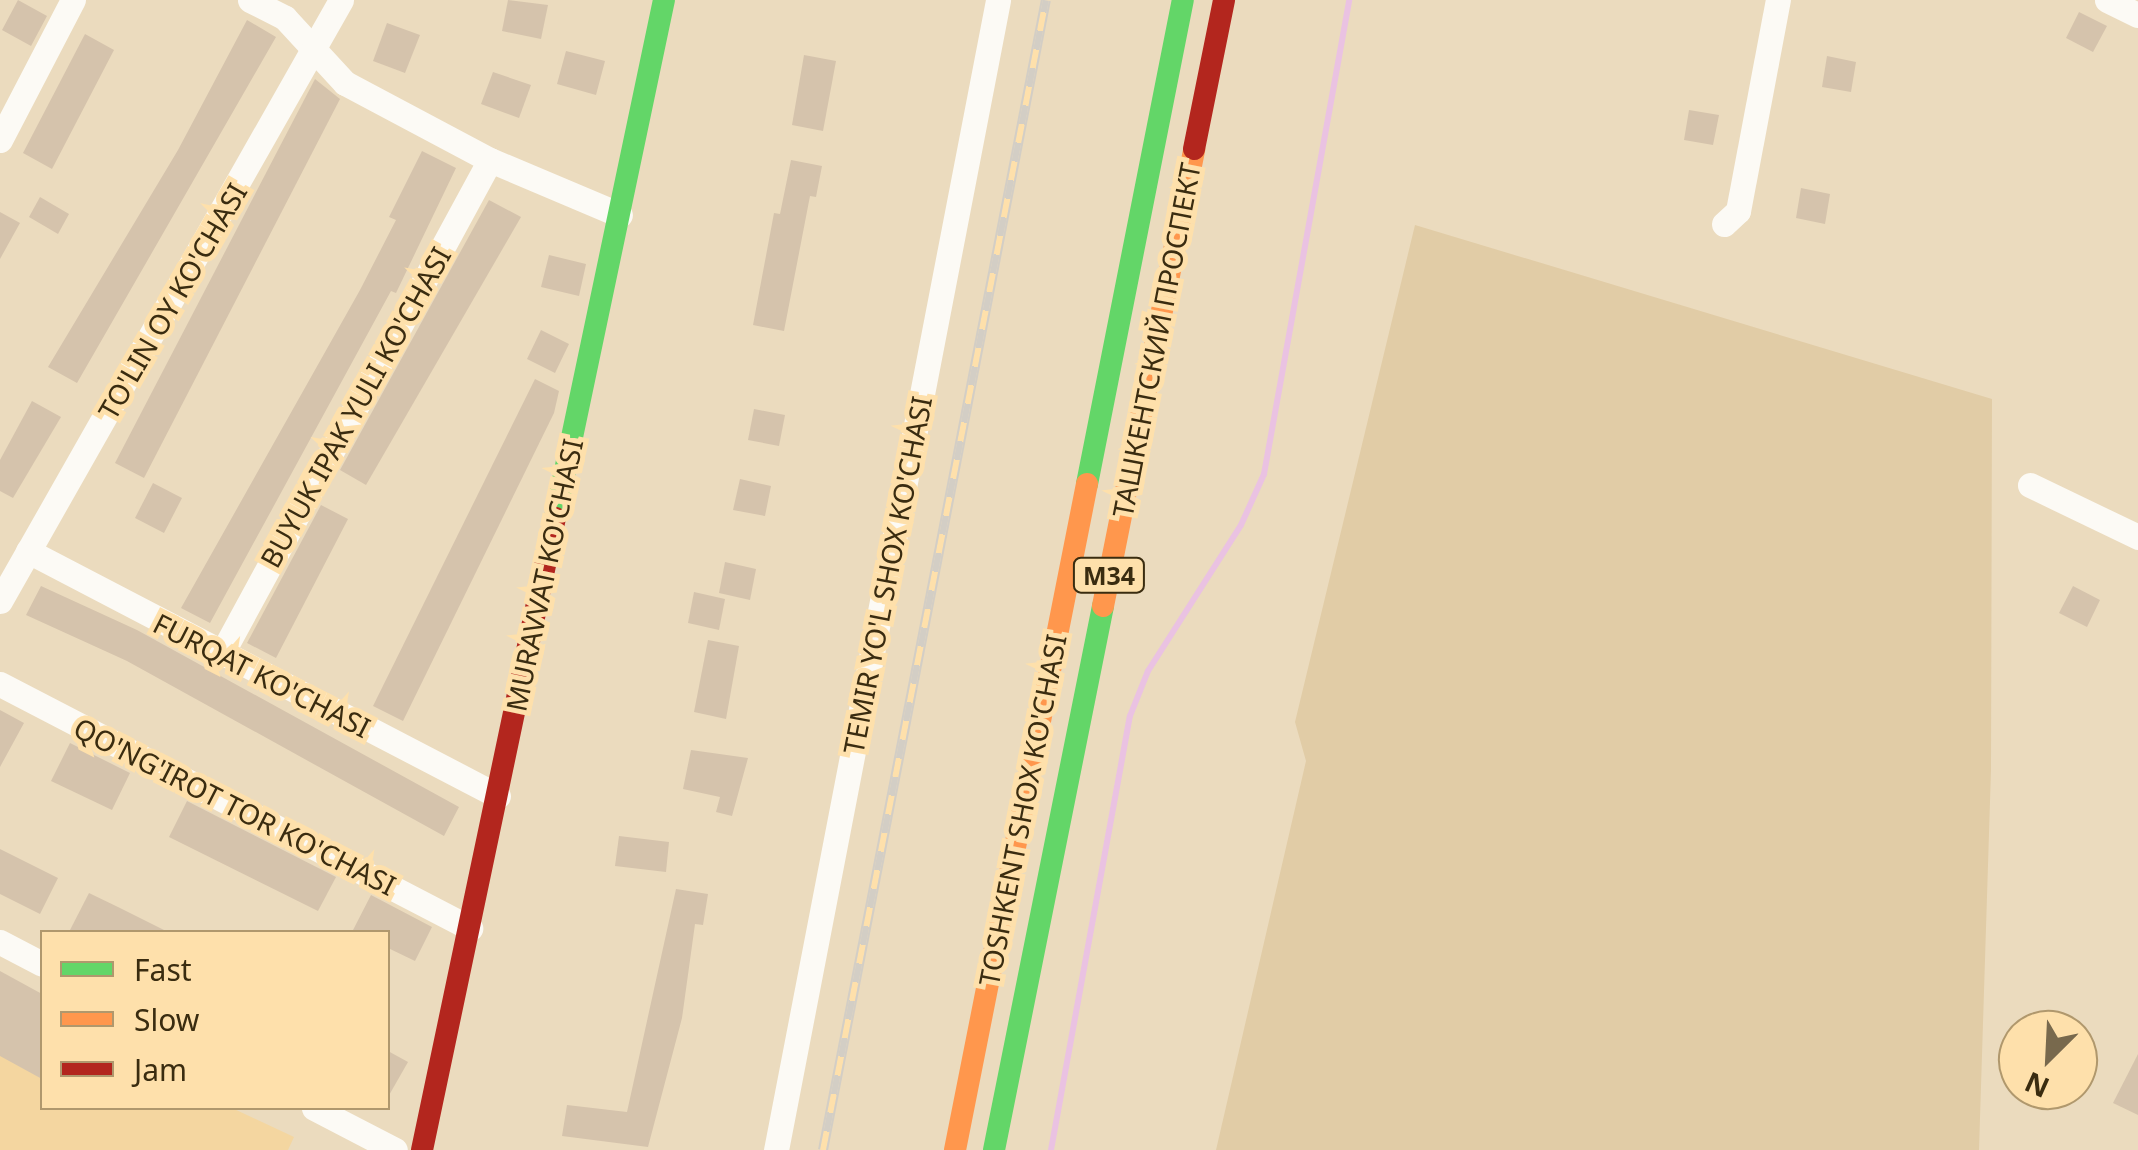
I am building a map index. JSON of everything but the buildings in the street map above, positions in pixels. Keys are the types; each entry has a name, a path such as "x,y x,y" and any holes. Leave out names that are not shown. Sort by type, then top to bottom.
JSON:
{"main road":[{"name":"MURAVVAT KO'CHASI","path":"422,1150 664,0"},
{"name":"TOSHKENT SHOX KO'CHASI","path":"955,1150 1183,0"},
{"name":"ТАШКЕНТСКИЙ ПРОСПЕКТ","path":"994,1150 1224,0"}],"street":[{"path":"0,140 73,0"},
{"path":"250,0 285,18 314,56 345,83 490,160 620,215"},
{"name":"TO'LIN OY KO'CHASI","path":"0,601 314,56 341,0"},
{"name":"TEMIR YO'L SHOX KO'CHASI","path":"776,1150 998,0"},
{"path":"1724,224 1738,211 1778,0"},
{"path":"2107,0 2138,15"},
{"name":"BUYUK IPAK YULI KO'CHASI","path":"221,655 490,160"},
{"path":"2030,486 2138,537"},
{"name":"FURQAT KO'CHASI","path":"28,551 221,655 498,796"},
{"name":"QO'NG'IROT TOR KO'CHASI","path":"0,684 470,928"},
{"path":"0,942 40,963"},
{"path":"318,1110 395,1150"}],"shaded area":[{"path":"1415,225 1992,399 1991,770 1979,1150 1216,1150 1306,761 1295,722"},
{"path":"0,1006 40,1028 40,1110 236,1110 294,1137 288,1150 0,1150"}],"waterway":[{"path":"1051,1150 1130,716 1148,671 1241,525 1264,474 1349,0"}],"railway":[{"path":"823,1150 1046,0"}],"traffic: fast":[{"path":"555,518 664,0"},
{"path":"1087,484 1183,0"},
{"path":"994,1150 1103,606"}],"traffic: slow":[{"path":"1103,606 1194,149"},
{"path":"955,1150 1087,484"}],"traffic: jam":[{"path":"1194,149 1224,0"},
{"path":"422,1150 555,518"}]}
